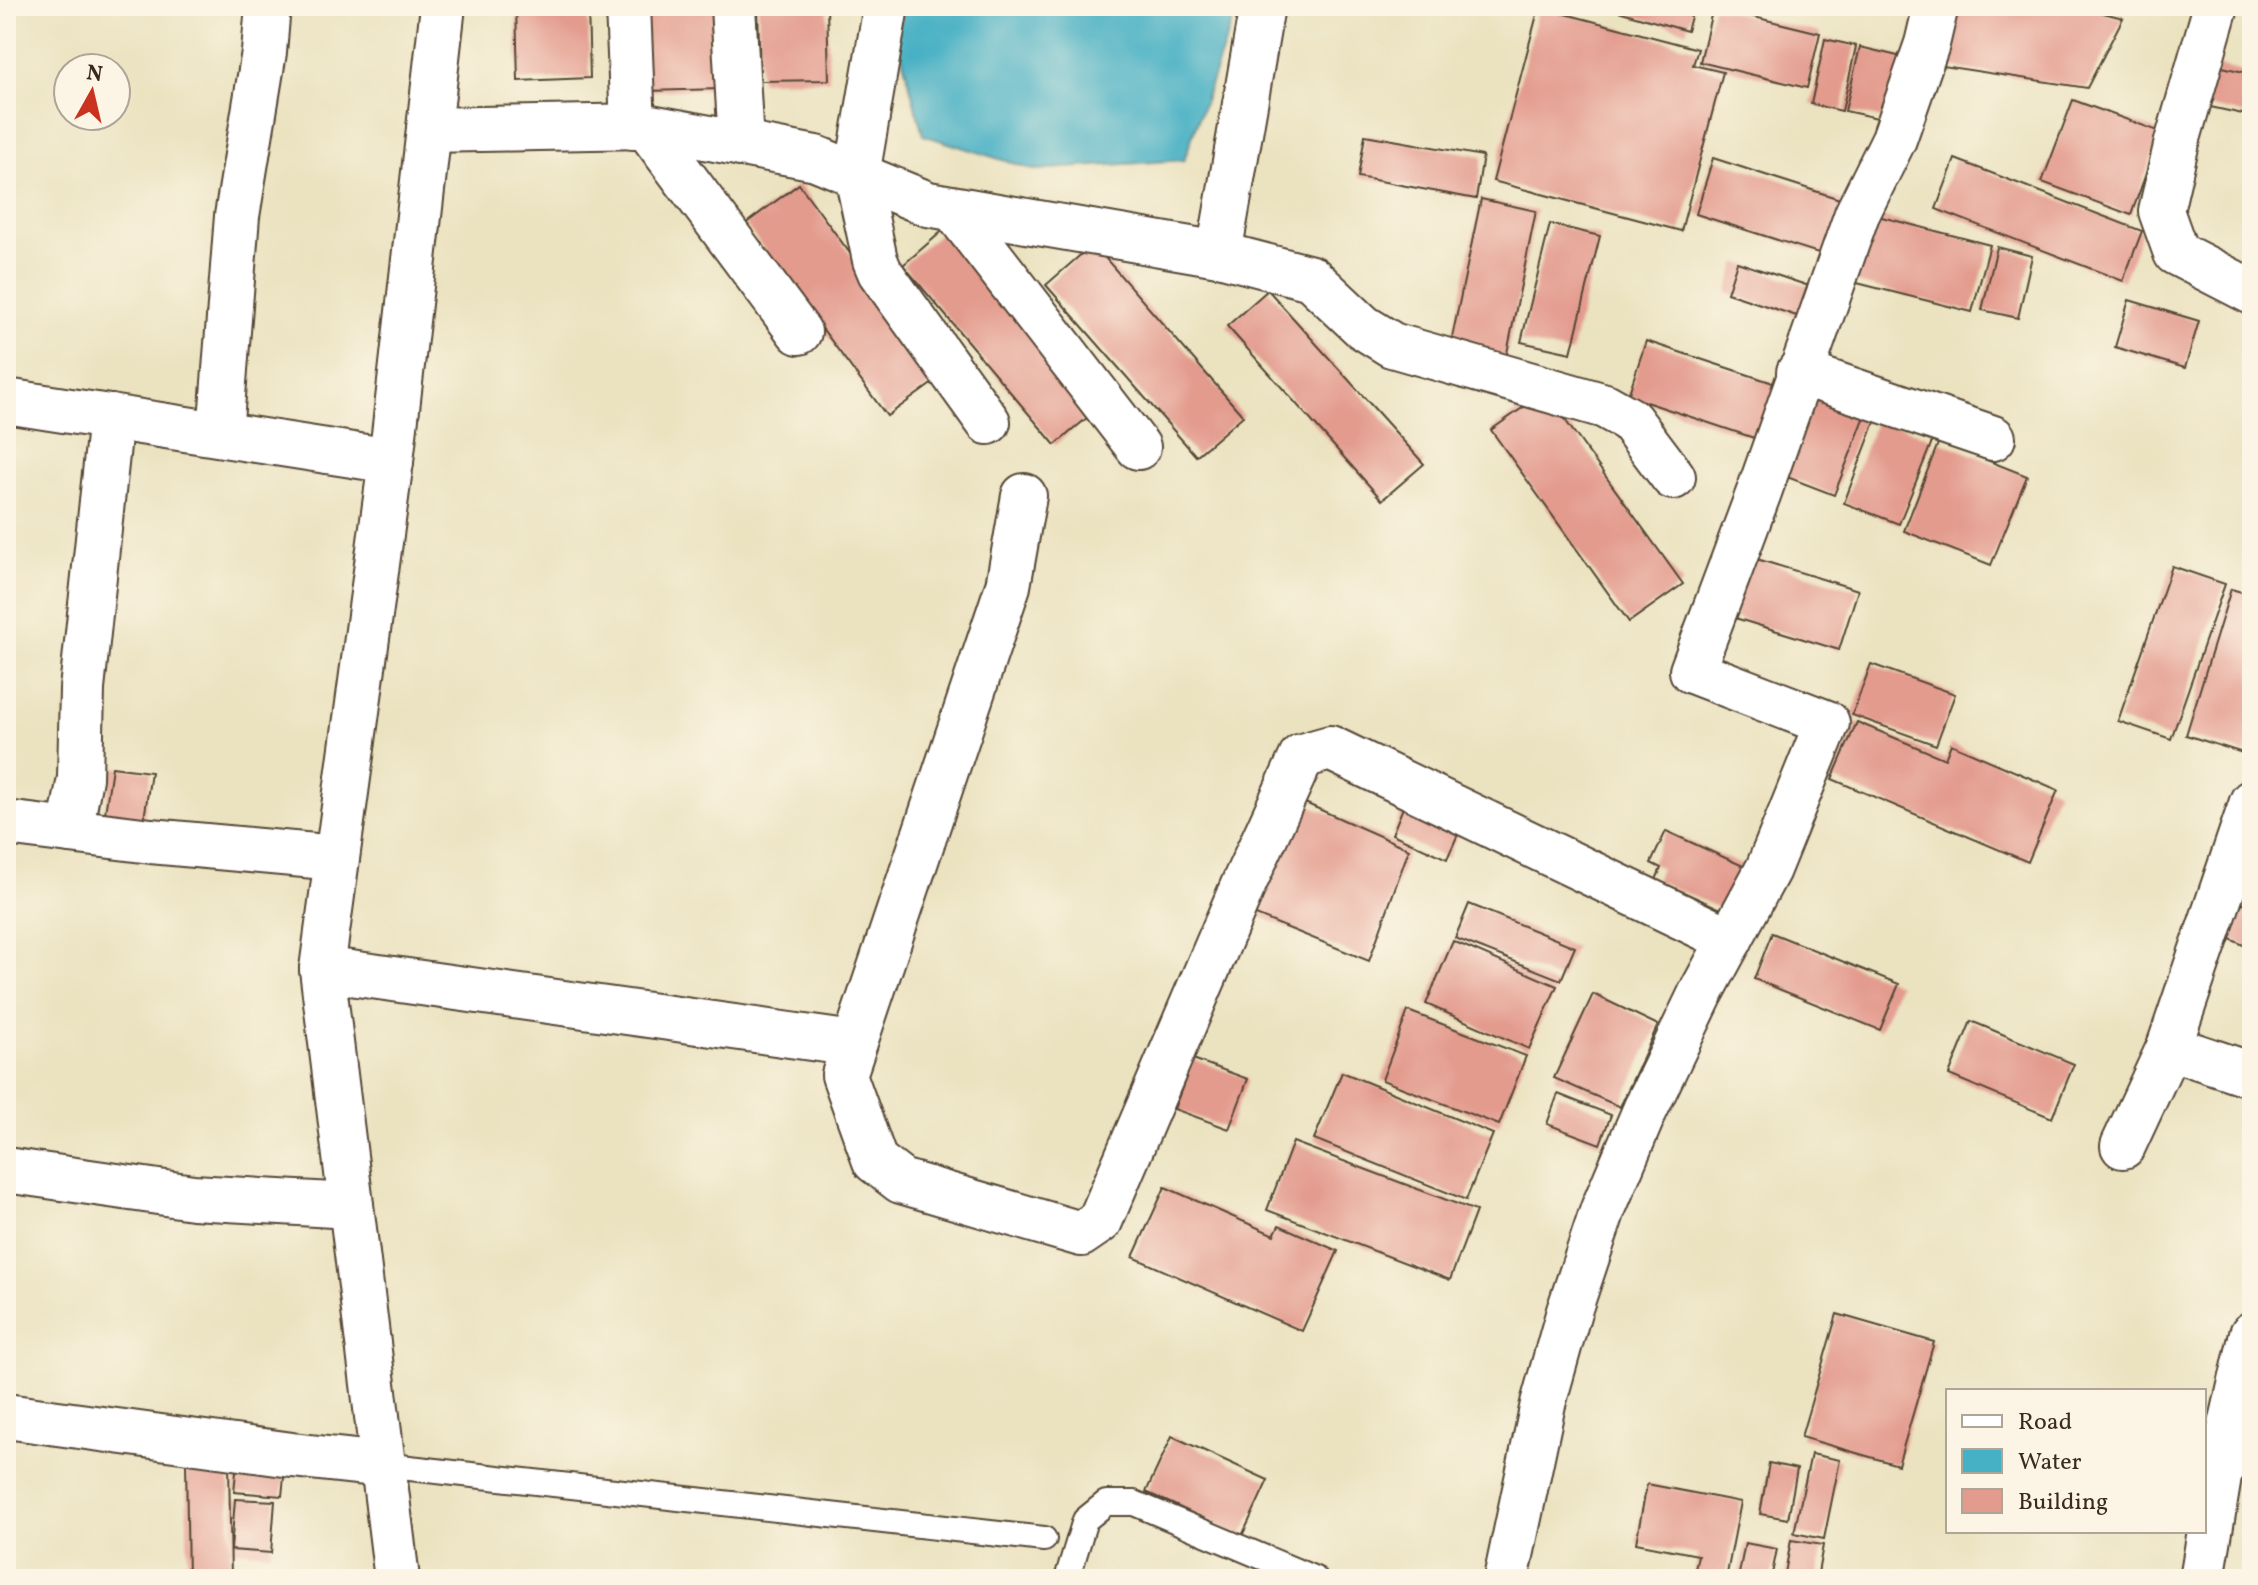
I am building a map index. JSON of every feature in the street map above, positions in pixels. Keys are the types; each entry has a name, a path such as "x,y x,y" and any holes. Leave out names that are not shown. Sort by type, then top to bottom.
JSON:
{"street":[{"path":"220,434 237,216 264,52 268,6"},
{"path":"397,1579 322,969 391,461 443,6"},
{"path":"628,6 640,126 799,332"},
{"path":"733,6 741,144"},
{"path":"886,6 857,175 880,272 988,422"},
{"path":"1219,254 1262,6"},
{"path":"1506,1579 1543,1404 1569,1311 1603,1209 1645,1110 1701,993 1768,869 1827,723 1692,671 1857,214 1894,139 1927,44 1936,6"},
{"path":"2216,6 2177,142 2161,211 2176,253 2252,292"},
{"path":"429,130 640,126 816,158 928,204 1219,254 1311,278 1363,327 1392,345 1605,406 1630,420 1673,477"},
{"path":"954,209 1138,447"},
{"path":"1799,372 1993,438"},
{"path":"6,401 391,461"},
{"path":"70,831 80,778 82,689 111,417"},
{"path":"1024,496 1008,586 844,1075 875,1161 901,1181 1081,1234 1100,1221 1245,881 1302,756 1330,748 1730,940"},
{"path":"2123,1146 2169,1047 2252,802"},
{"path":"6,823 337,858"},
{"path":"322,969 854,1044"},
{"path":"2169,1047 2252,1075"},
{"path":"6,1170 193,1197 351,1206"},
{"path":"2202,1579 2219,1477 2252,1334"},
{"path":"6,1416 383,1465"}],"lane":[{"path":"383,1465 1044,1539"},
{"path":"1067,1579 1085,1520 1106,1503 1134,1503 1315,1579"}],"water":[{"path":"907,6 1234,6 1232,23 1184,160 1034,170 923,135 895,30"}],"building":[{"path":"516,6 588,6 590,78 518,81"},
{"path":"644,6 718,6 721,89 646,91"},
{"path":"758,6 827,6 829,80 760,81"},
{"path":"1601,6 1694,6 1687,31"},
{"path":"1959,6 2076,6 2123,18 2087,88 1943,66"},
{"path":"1539,7 1698,49 1693,65 1723,72 1681,231 1493,181"},
{"path":"1713,7 1820,33 1807,88 1700,62"},
{"path":"1825,39 1856,46 1842,111 1811,104"},
{"path":"1860,47 1902,57 1887,120 1845,111"},
{"path":"2210,64 2252,74 2252,116 2201,105"},
{"path":"2073,100 2161,132 2131,215 2042,182"},
{"path":"1365,135 1483,156 1476,199 1358,177"},
{"path":"1713,158 1849,202 1831,257 1696,214"},
{"path":"1955,159 2142,231 2123,281 1936,209"},
{"path":"799,184 941,377 887,416 745,224"},
{"path":"1481,199 1536,211 1505,363 1449,352"},
{"path":"1870,214 1990,245 1972,312 1853,282"},
{"path":"1550,224 1600,236 1571,353 1521,342"},
{"path":"947,227 1101,406 1055,445 903,265"},
{"path":"1093,244 1243,416 1196,456 1046,285"},
{"path":"1997,247 2032,256 2018,318 1982,310"},
{"path":"1737,262 1821,290 1812,321 1727,293"},
{"path":"1268,290 1424,464 1382,500 1227,326"},
{"path":"2129,300 2199,321 2185,368 2115,347"},
{"path":"1646,341 1776,384 1757,439 1628,396"},
{"path":"1806,388 1867,411 1834,495 1774,472"},
{"path":"1545,392 1683,584 1629,622 1491,430"},
{"path":"1877,417 1933,439 1899,524 1844,503"},
{"path":"1939,441 2027,476 1991,565 1904,531"},
{"path":"1737,553 1858,590 1839,650 1719,613"},
{"path":"2172,566 2225,584 2171,739 2118,721"},
{"path":"2231,589 2252,595 2252,733 2246,754 2186,735"},
{"path":"1871,664 1955,694 1936,745 1852,715"},
{"path":"1857,722 1945,759 1951,744 2058,790 2028,862 1832,779"},
{"path":"112,767 151,772 143,826 104,820"},
{"path":"1407,798 1463,823 1447,859 1392,834"},
{"path":"1296,799 1409,849 1369,961 1246,911"},
{"path":"1666,831 1752,870 1732,914 1656,880 1661,868 1651,863"},
{"path":"2233,898 2252,907 2252,949 2217,933"},
{"path":"1469,904 1575,947 1561,980 1455,938"},
{"path":"1772,933 1899,984 1880,1030 1754,979"},
{"path":"1453,941 1557,986 1529,1049 1426,1004"},
{"path":"1593,994 1658,1025 1620,1107 1554,1078"},
{"path":"1408,1011 1526,1056 1499,1125 1382,1080"},
{"path":"1971,1021 2074,1064 2052,1118 1949,1075"},
{"path":"1193,1059 1248,1079 1229,1129 1174,1109"},
{"path":"1342,1072 1493,1134 1466,1200 1314,1139"},
{"path":"1558,1094 1611,1115 1600,1144 1547,1124"},
{"path":"1293,1142 1476,1211 1450,1280 1267,1210"},
{"path":"1165,1187 1274,1235 1279,1225 1338,1251 1302,1331 1133,1257"},
{"path":"1837,1314 1934,1342 1898,1465 1801,1437"},
{"path":"1172,1436 1268,1480 1242,1536 1146,1492"},
{"path":"1811,1454 1840,1460 1824,1539 1794,1533"},
{"path":"237,1461 285,1467 282,1496 234,1492"},
{"path":"186,1462 229,1462 231,1579 188,1579"},
{"path":"1769,1463 1797,1469 1788,1519 1760,1514"},
{"path":"1647,1484 1741,1502 1726,1579 1693,1579 1698,1555 1636,1543"},
{"path":"235,1499 275,1501 271,1553 231,1550"},
{"path":"1791,1540 1823,1545 1817,1579 1784,1579"},
{"path":"1745,1543 1777,1549 1771,1579 1738,1579"}]}
